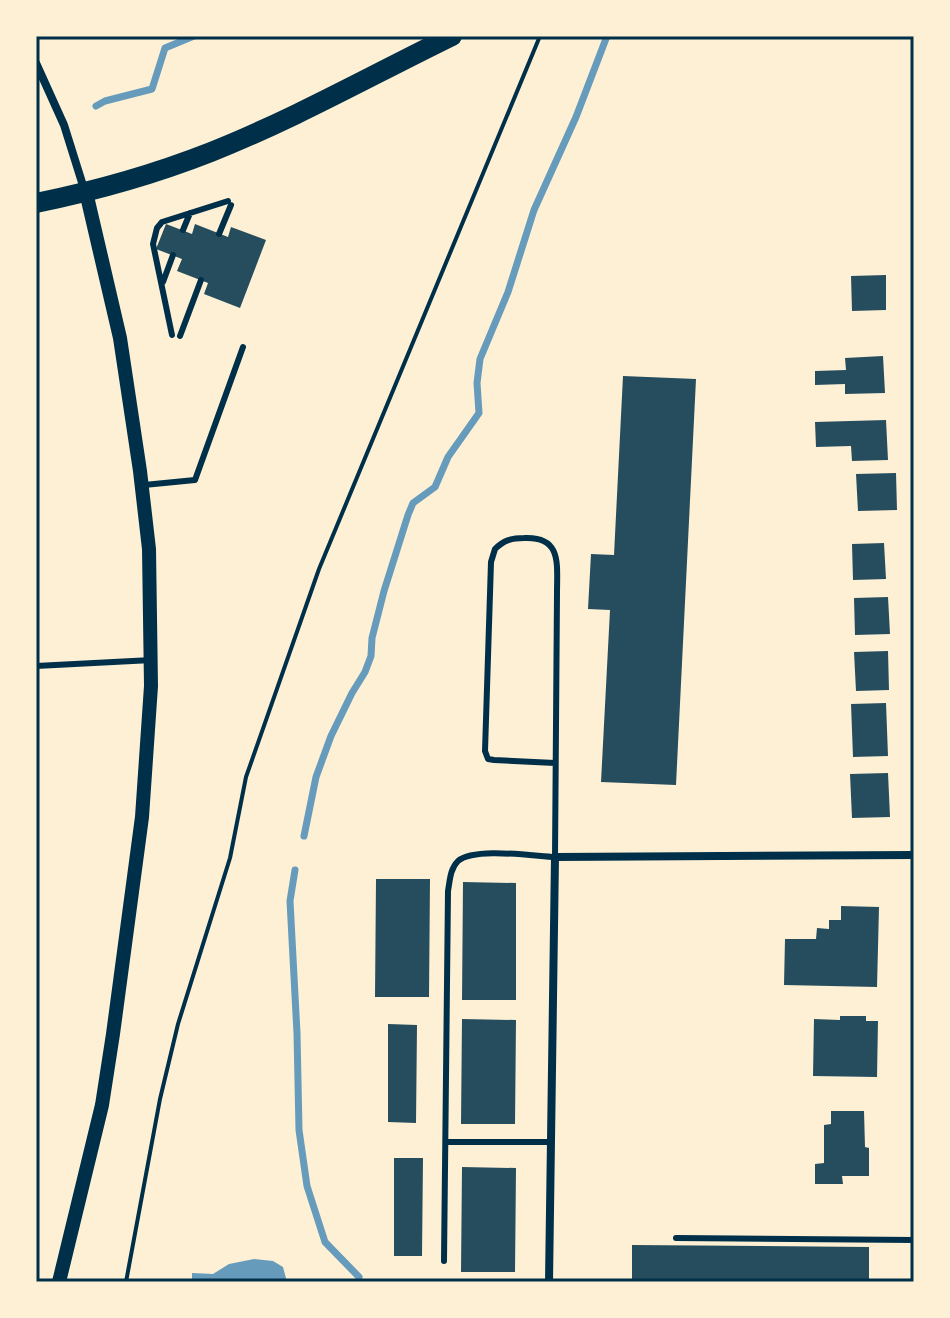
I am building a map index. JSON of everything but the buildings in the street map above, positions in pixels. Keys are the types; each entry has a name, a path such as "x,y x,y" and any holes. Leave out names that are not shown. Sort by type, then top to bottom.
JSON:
{"main road":[{"path":"36,203 86,192 234,142 452,36"}],"street":[{"path":"36,63 64,125 86,192 120,338 149,549 152,660 150,738 142,817 113,1034 102,1105 59,1282"},
{"path":"549,1282 555,857 914,855"}],"lane":[{"path":"201,280 176,336 153,244 157,228 162,222 230,203 219,234"},
{"path":"183,230 190,213"},
{"path":"162,285 173,255"},
{"path":"142,486 195,480 243,347"},
{"path":"444,1261 448,891 451,870 460,859 476,854 555,857 557,593 555,552 547,541 511,538 495,549 491,562 485,751 488,759 555,763"},
{"path":"36,666 152,660"},
{"path":"446,1142 551,1142"},
{"path":"676,1238 914,1240"}],"path":[{"path":"126,1282 160,1099 178,1024 230,858 246,777 319,569 540,36"}],"water":[{"path":"254,1259 273,1261 283,1267 287,1282 192,1282 192,1273 213,1274 229,1264"}],"waterway":[{"path":"96,106 152,89 165,48 194,36"},
{"path":"304,836 316,777 331,736 371,656 372,638 384,591 408,515 413,503 435,487 448,457 479,413 477,383 480,359 508,292 534,210 576,117 607,36"},
{"path":"295,870 290,901 299,1130 307,1186 325,1242 359,1277"}]}
